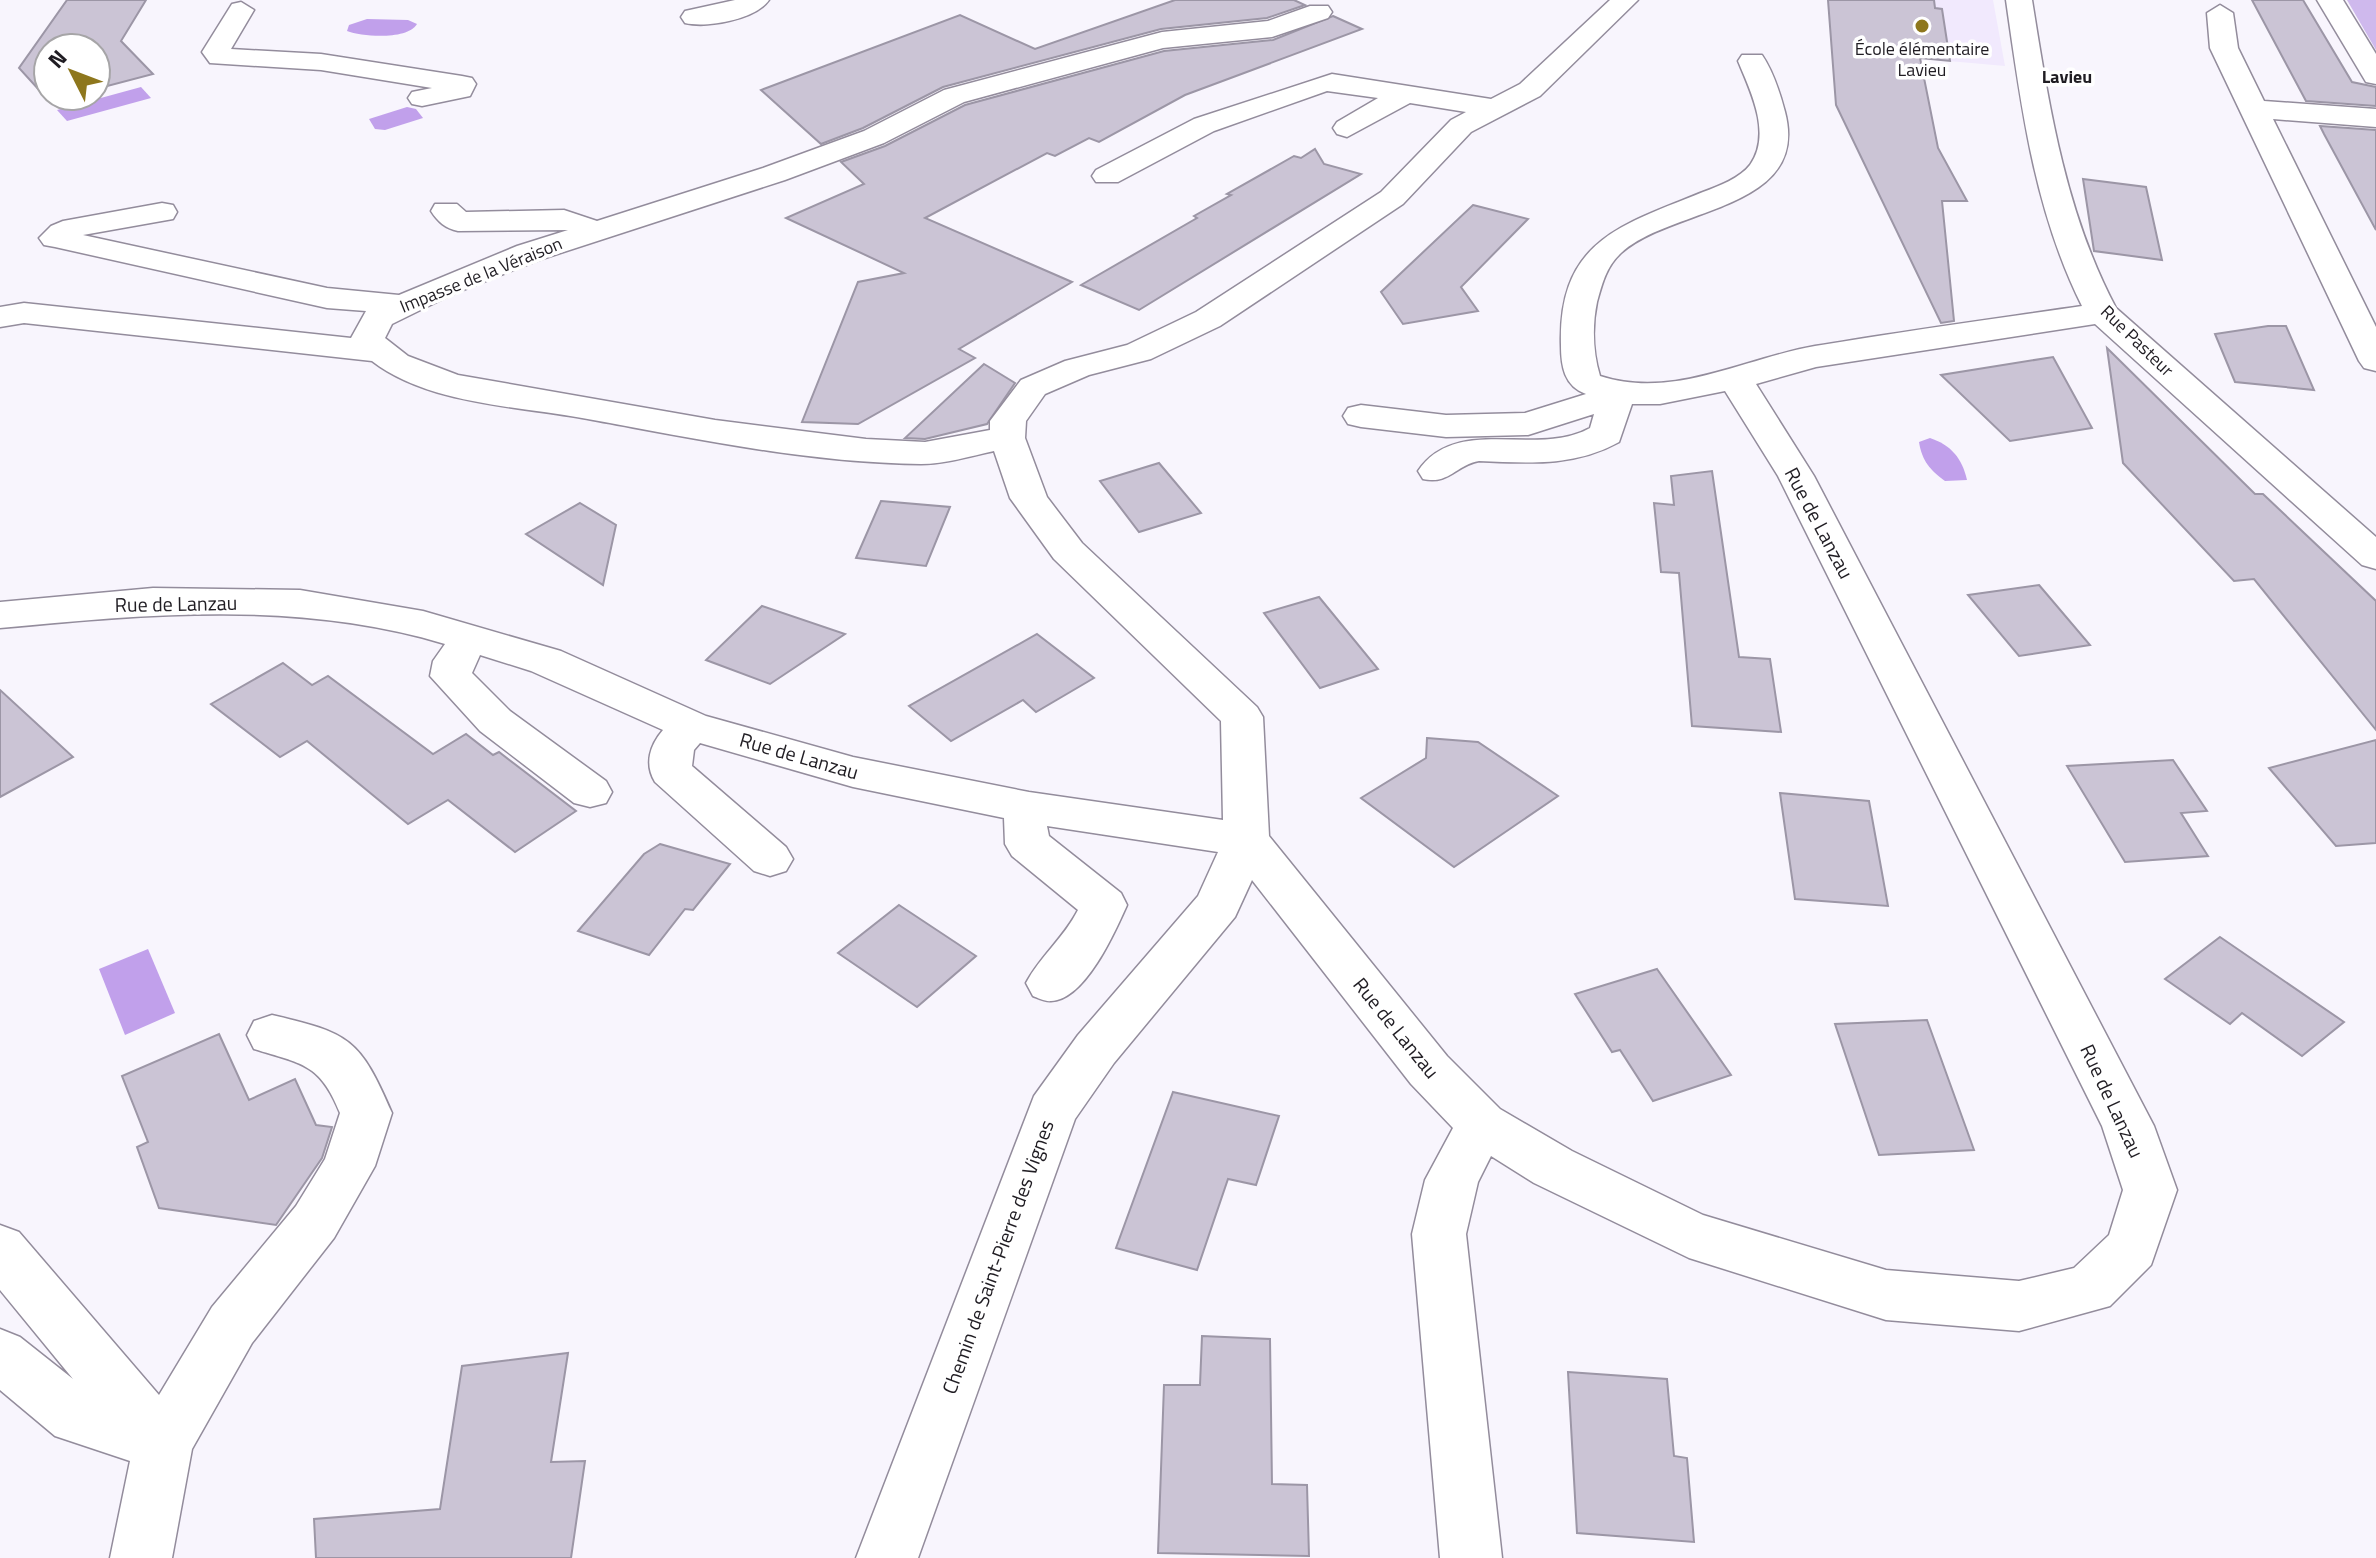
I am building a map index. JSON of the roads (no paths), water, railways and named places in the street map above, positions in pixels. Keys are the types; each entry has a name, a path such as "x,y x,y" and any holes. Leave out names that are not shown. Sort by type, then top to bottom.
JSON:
{"street":[{"path":"694,17 732,11 756,0"},
{"path":"0,317 24,313 382,352 396,363 450,384 715,431 866,450 925,453 1007,438 1008,421 1033,387 1077,368 1139,352 1208,319 1392,198 1461,126 1530,90 1625,0"},
{"name":"Rue Pasteur","path":"2019,0 2052,176 2079,272 2102,313 2376,557"},
{"path":"2330,0 2376,76"},
{"path":"241,10 216,52 220,57 321,62 462,84 460,90 422,98"},
{"name":"Impasse de la Véraison","path":"382,352 367,341 378,318 402,305 528,253 704,198 859,142 954,96 1162,40 1272,29 1319,12"},
{"path":"2220,13 2224,48 2376,361"},
{"path":"1617,395 1585,382 1576,360 1580,287 1602,250 1649,222 1756,178 1773,150 1769,101 1752,61"},
{"path":"1107,176 1204,125 1332,82 1495,108"},
{"path":"1347,128 1405,94"},
{"path":"2252,109 2376,118"},
{"path":"446,211 458,222 564,219 580,221 593,231"},
{"path":"162,212 74,227 59,232 55,238 327,298 402,305"},
{"path":"1361,416 1434,425 1528,424 1617,395 1651,395 1735,379 1812,357 2102,313"},
{"name":"Rue de Lanzau","path":"0,615 153,601 300,603 423,624 546,661 691,726 853,772 1029,808 1246,840 1429,1070 1482,1124 1553,1167 1689,1234 1886,1295 2019,1306 2090,1289 2132,1248 2150,1190 2128,1126 1796,476 1735,379"},
{"path":"1436,471 1457,454 1479,450 1545,453 1583,447 1606,434 1617,395"},
{"name":"Chemin de Saint-Pierre des Vignes","path":"887,1558 1052,1111 1096,1049 1218,905 1246,840 1242,717 1068,551 1029,498 1007,438"},
{"path":"471,638 454,661 451,676 495,721 590,792"},
{"path":"691,726 673,747 670,771 770,859"},
{"path":"1029,808 1024,826 1028,844 1104,905 1084,946 1050,983"},
{"path":"141,1558 163,1443 232,1325 315,1222 349,1166 366,1113 349,1072 314,1045 272,1035"},
{"path":"1471,1558 1439,1234 1452,1180 1482,1124"},
{"path":"0,1249 163,1443"},
{"path":"0,1355 76,1417 163,1443"}],"place":[{"name":"École élémentaire Lavieu","path":"1922,26"}],"district":[{"name":"Lavieu","path":"2067,77"}]}
